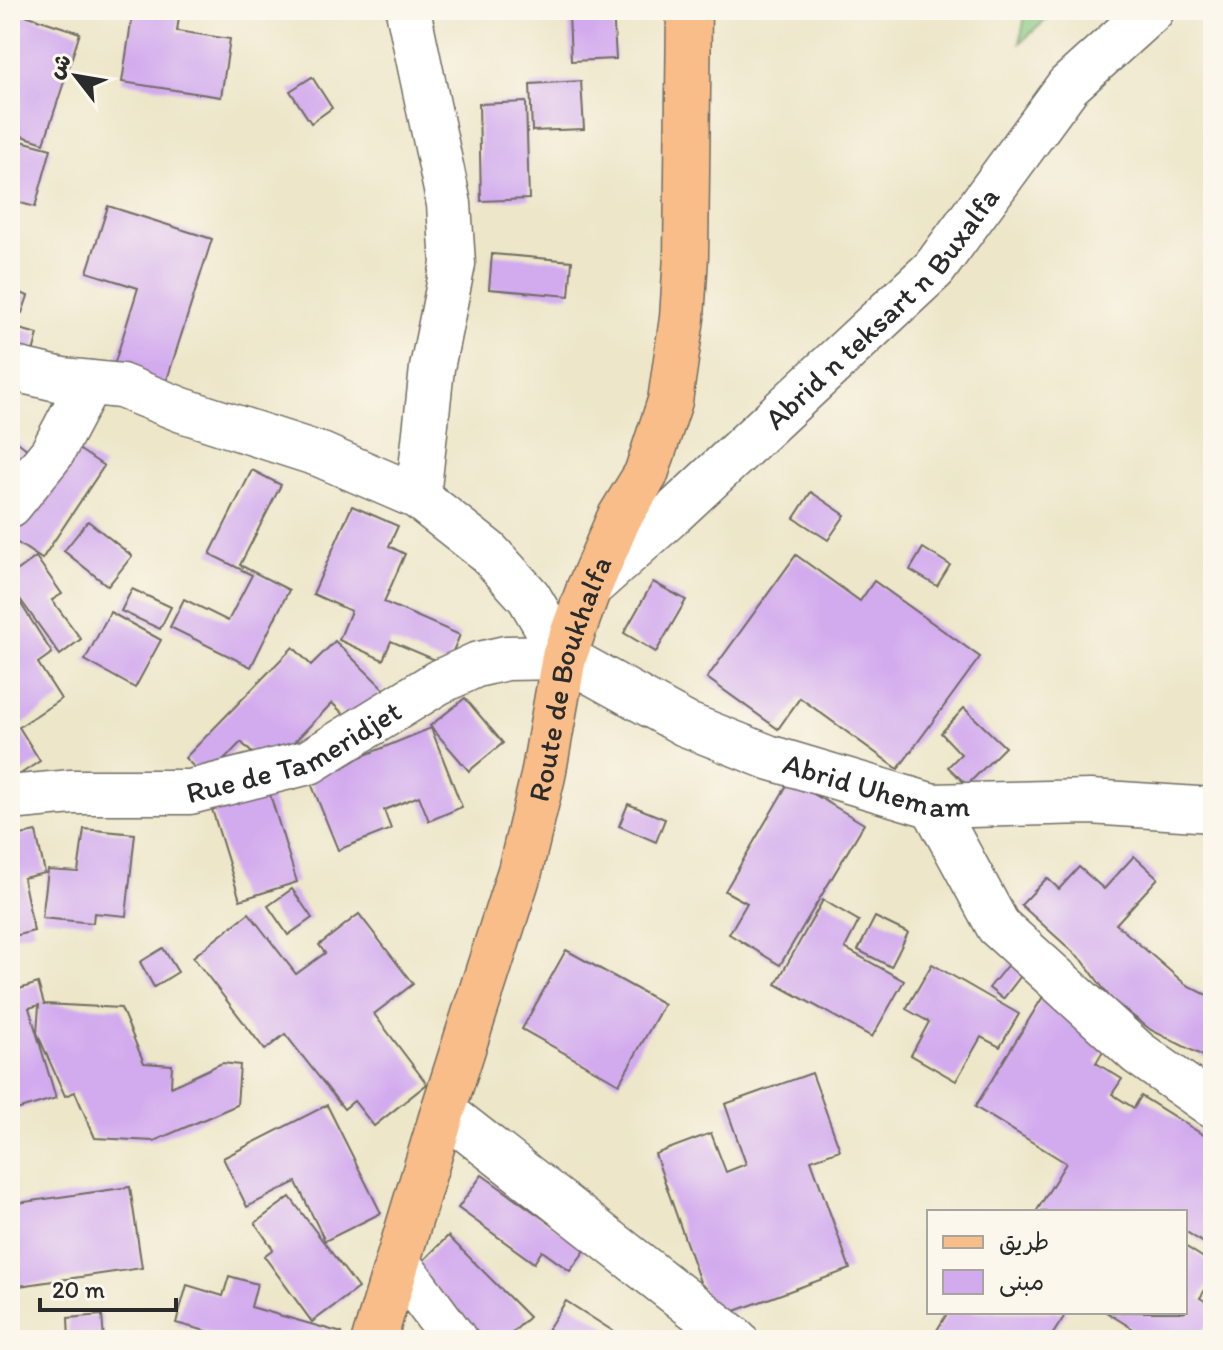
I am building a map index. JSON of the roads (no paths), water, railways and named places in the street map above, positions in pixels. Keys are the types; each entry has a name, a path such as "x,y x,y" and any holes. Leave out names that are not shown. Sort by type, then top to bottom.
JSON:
{"main road":[{"name":"Route de Boukhalfa","path":"374,1340 520,871 543,776 564,657 619,518 646,474 670,401 682,318 686,256 689,10"}],"street":[{"path":"408,10 449,204 453,264 432,368 418,497"},
{"name":"Abrid n teksart n Buxalfa","path":"589,588 934,269 1068,86 1152,10"},
{"path":"10,368 121,386 241,430 321,455 418,497 488,552 509,575 529,597 564,657"},
{"path":"10,505 52,453 89,383"},
{"name":"Rue de Tameridjet","path":"10,798 72,792 190,792 294,766 309,762 437,683 476,665 506,658 564,657"},
{"name":"Abrid Uhemam","path":"564,657 685,724 768,757 933,806 1090,802 1213,810"},
{"path":"933,806 998,926 1138,1053 1213,1106"},
{"path":"443,1111 736,1340"},
{"path":"398,1263 455,1340"}]}
